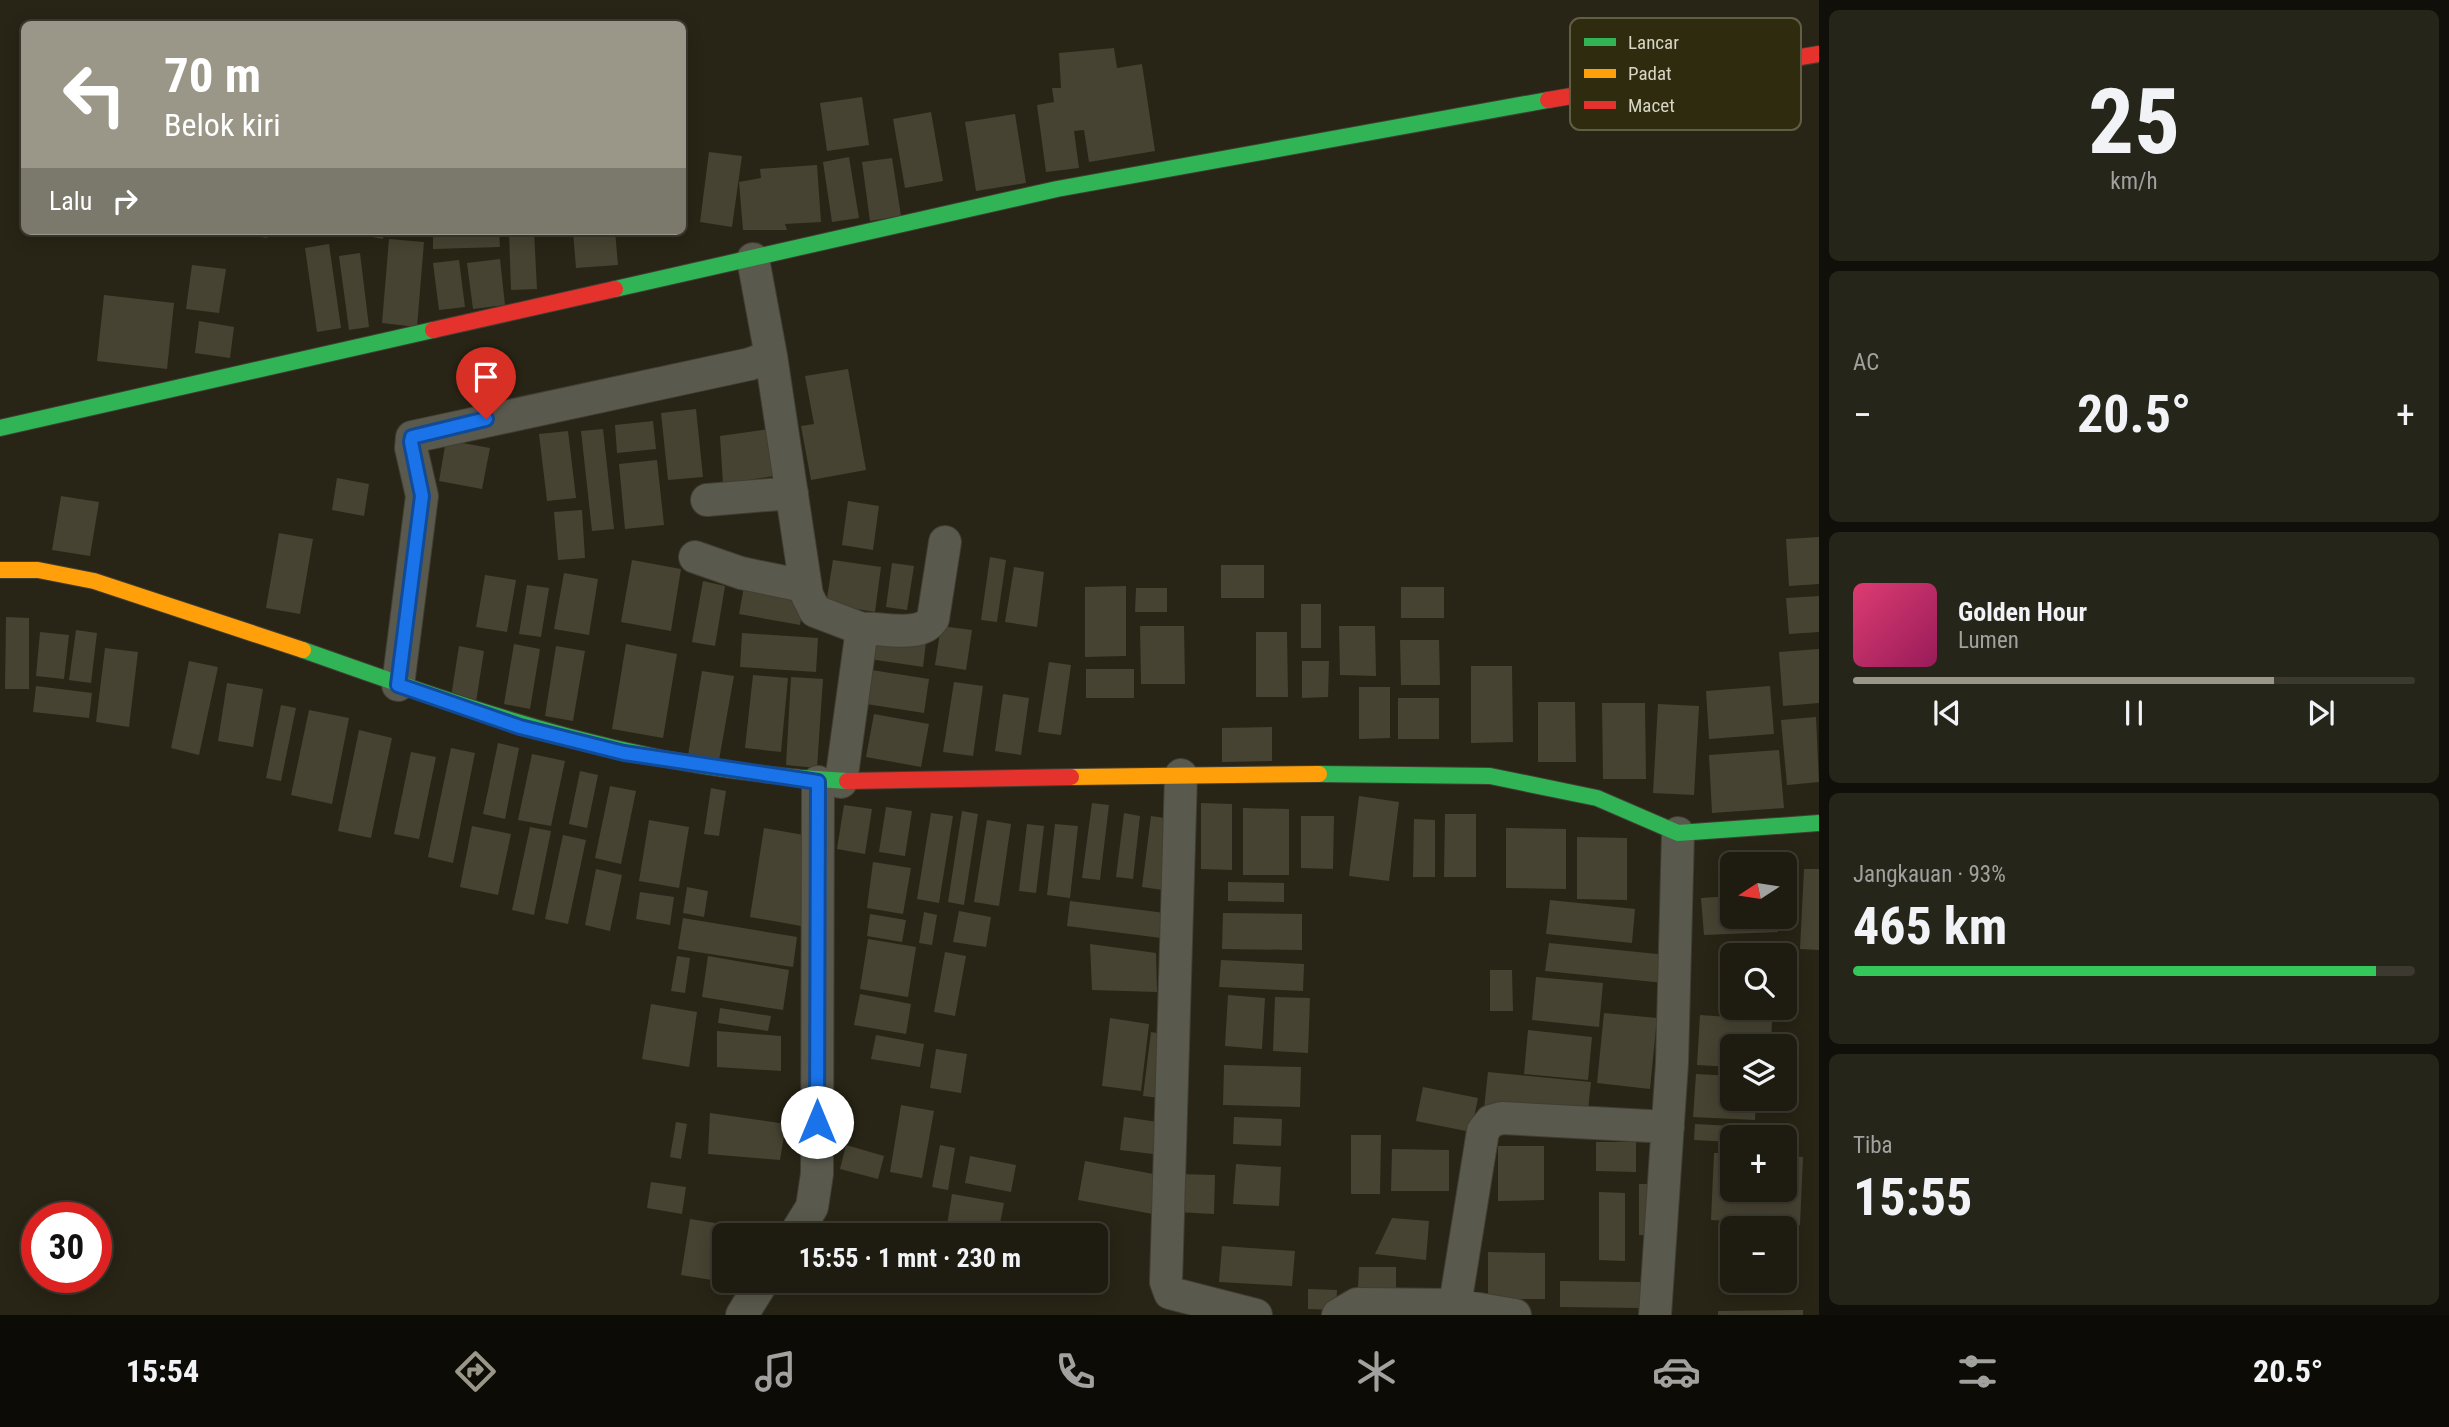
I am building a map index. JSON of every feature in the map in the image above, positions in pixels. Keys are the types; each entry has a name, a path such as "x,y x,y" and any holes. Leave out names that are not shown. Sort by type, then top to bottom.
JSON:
{"street":[{"path":"1801,57 1819,54"},
{"path":"0,428 1124,176 1570,98"},
{"path":"752,259 769,344 804,586 814,611 862,629 919,630 928,626 933,619 944,542"},
{"path":"398,685 422,496 411,448 412,437 750,364 769,344"},
{"path":"707,500 792,493"},
{"path":"695,557 741,573 804,586"},
{"path":"0,570 16,568 76,575 244,627 520,727 624,753 829,782 1181,775 1490,776 1597,799 1678,833 1819,823"},
{"path":"802,1223 812,1207 817,1174 829,782 862,629"},
{"path":"1181,775 1166,1282 1170,1293 1256,1315"},
{"path":"1656,1315 1668,1127 1678,833"},
{"path":"1455,1305 1483,1131 1491,1121 1502,1118 1668,1127"},
{"path":"742,1315 756,1293"},
{"path":"1338,1315 1357,1304 1455,1305 1515,1315"}],"building":[{"path":"1114,48 1117,68 1142,64 1155,151 1089,162 1084,130 1074,131 1079,168 1046,172 1037,105 1054,102 1052,88 1061,88 1059,53"},
{"path":"862,97 869,145 827,151 820,103"},
{"path":"931,112 943,181 905,188 893,119"},
{"path":"1015,114 1026,183 976,191 965,122"},
{"path":"709,152 742,156 732,227 700,222"},
{"path":"849,157 859,218 832,222 823,162"},
{"path":"892,158 901,216 870,221 862,162"},
{"path":"817,165 821,222 785,224 787,230 743,230 739,182 761,178 760,169"},
{"path":"146,235 177,235 177,237"},
{"path":"362,235 384,235 383,239"},
{"path":"433,235 499,235 500,247 433,249"},
{"path":"509,235 534,235 537,289 511,290"},
{"path":"573,235 615,235 618,265 576,268"},
{"path":"389,239 424,242 417,327 382,323"},
{"path":"329,244 341,328 317,332 305,248"},
{"path":"360,253 369,327 349,330 339,256"},
{"path":"500,259 505,305 473,309 467,263"},
{"path":"459,260 465,307 439,310 433,263"},
{"path":"192,265 226,269 219,313 186,309"},
{"path":"104,295 174,303 167,369 97,361"},
{"path":"199,321 234,327 230,358 195,353"},
{"path":"848,369 866,470 811,480 801,426 814,424 805,376"},
{"path":"696,409 703,477 668,480 661,413"},
{"path":"653,421 656,449 617,453 615,425"},
{"path":"603,429 614,529 592,531 581,431"},
{"path":"769,429 774,476 723,484 720,436"},
{"path":"568,431 576,498 547,501 539,434"},
{"path":"446,440 490,448 482,489 439,481"},
{"path":"657,460 664,525 625,529 619,464"},
{"path":"337,478 369,484 364,516 332,510"},
{"path":"61,496 99,502 90,556 52,550"},
{"path":"848,501 879,506 873,550 842,545"},
{"path":"582,510 585,558 558,560 554,512"},
{"path":"279,533 313,539 300,614 266,608"},
{"path":"1819,537 1819,584 1789,586 1786,539"},
{"path":"990,557 1006,560 997,622 981,620"},
{"path":"632,560 681,569 671,631 621,622"},
{"path":"833,560 881,567 875,612 826,604"},
{"path":"892,563 914,566 907,610 886,607"},
{"path":"1221,565 1264,565 1264,598 1221,598"},
{"path":"1014,567 1044,572 1037,627 1005,622"},
{"path":"564,573 598,579 589,635 554,629"},
{"path":"485,575 516,580 507,632 476,627"},
{"path":"703,581 725,586 715,646 692,642"},
{"path":"745,581 806,592 800,625 739,614"},
{"path":"527,585 549,588 541,637 519,634"},
{"path":"1126,586 1126,656 1085,657 1085,587"},
{"path":"1401,587 1444,587 1444,618 1401,618"},
{"path":"1136,588 1167,588 1167,612 1135,612"},
{"path":"1819,596 1819,632 1789,634 1786,598"},
{"path":"1301,604 1321,604 1321,648 1301,648"},
{"path":"6,617 29,618 29,689 5,689"},
{"path":"941,626 972,630 966,670 935,665"},
{"path":"1140,626 1184,626 1185,684 1141,684"},
{"path":"1339,626 1375,626 1376,676 1340,675"},
{"path":"76,630 97,633 91,683 69,680"},
{"path":"40,632 69,635 64,679 36,676"},
{"path":"1256,632 1287,632 1288,697 1256,697"},
{"path":"742,633 818,638 816,672 740,667"},
{"path":"867,633 926,642 923,667 863,658"},
{"path":"1400,640 1439,640 1440,685 1401,685"},
{"path":"514,644 540,649 530,709 504,704"},
{"path":"626,644 677,654 663,738 612,729"},
{"path":"459,646 484,651 476,702 451,697"},
{"path":"556,646 585,651 573,721 545,716"},
{"path":"105,648 138,652 129,727 96,722"},
{"path":"1819,649 1819,703 1783,706 1779,652"},
{"path":"189,661 218,667 199,755 171,748"},
{"path":"1302,661 1329,661 1328,697 1302,698"},
{"path":"1049,662 1071,665 1061,735 1038,732"},
{"path":"1471,666 1512,666 1513,742 1471,743"},
{"path":"865,669 929,679 924,713 860,703"},
{"path":"1086,669 1134,669 1134,698 1086,698"},
{"path":"702,671 734,676 719,760 688,755"},
{"path":"753,675 788,678 781,752 745,748"},
{"path":"791,677 823,679 817,768 786,765"},
{"path":"954,682 983,686 973,756 943,752"},
{"path":"227,683 263,689 253,747 218,741"},
{"path":"36,686 92,693 89,718 33,712"},
{"path":"1770,686 1774,734 1709,739 1706,691"},
{"path":"1359,687 1390,687 1390,738 1359,739"},
{"path":"1003,694 1029,698 1021,755 995,751"},
{"path":"1398,698 1439,698 1439,739 1398,739"},
{"path":"1538,702 1575,702 1576,762 1538,762"},
{"path":"1602,703 1645,703 1646,779 1603,779"},
{"path":"1658,704 1699,706 1694,795 1653,793"},
{"path":"281,705 296,708 281,781 266,778"},
{"path":"309,710 349,718 332,804 291,795"},
{"path":"874,714 929,724 921,767 866,757"},
{"path":"1816,717 1819,782 1787,785 1781,720"},
{"path":"1272,727 1272,761 1222,762 1222,728"},
{"path":"359,730 392,738 371,838 338,831"},
{"path":"498,743 519,748 505,819 483,814"},
{"path":"451,748 475,753 453,863 428,857"},
{"path":"1779,750 1784,808 1712,813 1709,755"},
{"path":"411,752 436,757 419,839 394,834"},
{"path":"532,754 565,761 551,826 518,820"},
{"path":"580,771 598,775 587,828 569,824"},
{"path":"610,786 636,791 621,864 595,858"},
{"path":"711,788 726,791 719,836 704,834"},
{"path":"1359,796 1399,802 1389,881 1349,876"},
{"path":"1092,803 1109,805 1100,880 1082,878"},
{"path":"1201,803 1232,804 1232,870 1201,869"},
{"path":"844,805 872,809 865,854 837,849"},
{"path":"886,807 912,811 905,856 879,852"},
{"path":"1243,808 1289,809 1289,875 1243,875"},
{"path":"962,811 978,814 964,905 948,902"},
{"path":"931,813 953,816 939,903 917,899"},
{"path":"1124,813 1140,816 1133,879 1116,877"},
{"path":"1445,814 1476,814 1476,877 1444,877"},
{"path":"1151,816 1179,820 1170,891 1142,887"},
{"path":"1301,816 1334,816 1333,869 1301,868"},
{"path":"1414,819 1435,820 1435,877 1413,877"},
{"path":"649,820 689,827 679,888 639,881"},
{"path":"987,820 1011,824 999,906 974,902"},
{"path":"1027,824 1044,826 1036,893 1019,891"},
{"path":"1055,824 1078,826 1070,898 1047,895"},
{"path":"472,826 511,834 498,895 460,887"},
{"path":"530,827 551,831 534,915 512,910"},
{"path":"764,828 815,837 801,926 750,917"},
{"path":"1506,828 1566,829 1566,889 1506,888"},
{"path":"563,835 586,840 568,924 545,919"},
{"path":"1577,837 1627,838 1627,900 1577,899"},
{"path":"873,862 911,868 903,914 867,908"},
{"path":"596,869 622,875 610,931 585,925"},
{"path":"1804,869 1819,869 1819,950 1800,949"},
{"path":"1228,882 1284,883 1284,902 1228,901"},
{"path":"687,887 708,891 704,917 683,913"},
{"path":"640,892 674,897 670,925 636,919"},
{"path":"1720,897 1720,929 1778,929 1778,932 1704,935 1701,898"},
{"path":"1550,900 1635,909 1632,943 1546,934"},
{"path":"1070,901 1173,914 1169,939 1067,926"},
{"path":"959,911 991,917 986,947 953,942"},
{"path":"924,912 937,915 932,945 919,943"},
{"path":"1223,913 1302,914 1302,950 1222,949"},
{"path":"870,914 906,920 902,942 867,936"},
{"path":"683,918 797,937 793,967 678,949"},
{"path":"868,939 916,947 908,997 860,989"},
{"path":"1549,943 1667,955 1664,983 1545,971"},
{"path":"1090,944 1156,953 1157,992 1092,990"},
{"path":"945,952 966,956 955,1016 934,1012"},
{"path":"677,956 690,958 685,993 671,991"},
{"path":"708,956 789,970 783,1010 702,997"},
{"path":"1221,960 1304,964 1303,991 1219,987"},
{"path":"1490,970 1512,970 1513,1011 1490,1011"},
{"path":"1536,977 1603,983 1599,1027 1532,1020"},
{"path":"860,994 911,1004 906,1034 854,1025"},
{"path":"1228,995 1265,998 1262,1049 1225,1046"},
{"path":"1275,997 1310,998 1308,1053 1273,1051"},
{"path":"651,1004 697,1012 689,1067 642,1059"},
{"path":"720,1008 771,1016 768,1031 718,1023"},
{"path":"1604,1013 1657,1018 1650,1089 1597,1083"},
{"path":"1700,1015 1720,1016 1720,1020 1772,1020 1771,1034 1720,1034 1720,1066 1697,1065"},
{"path":"1110,1018 1149,1024 1141,1091 1102,1086"},
{"path":"1528,1030 1592,1037 1588,1080 1524,1074"},
{"path":"717,1031 781,1036 781,1071 717,1067"},
{"path":"1151,1032 1169,1035 1161,1098 1143,1096"},
{"path":"876,1035 924,1044 920,1067 871,1059"},
{"path":"936,1049 967,1054 961,1093 930,1088"},
{"path":"1224,1065 1301,1067 1300,1107 1223,1105"},
{"path":"1488,1072 1591,1082 1587,1120 1484,1109"},
{"path":"1696,1074 1720,1075 1720,1111 1755,1111 1755,1120 1693,1117"},
{"path":"1423,1087 1478,1098 1471,1132 1416,1121"},
{"path":"901,1105 934,1111 922,1178 890,1172"},
{"path":"710,1113 786,1124 780,1160 708,1154"},
{"path":"1124,1117 1158,1122 1153,1154 1120,1150"},
{"path":"1234,1117 1282,1119 1281,1146 1233,1144"},
{"path":"676,1122 687,1124 681,1159 670,1157"},
{"path":"1695,1124 1720,1125 1720,1141 1694,1140"},
{"path":"1351,1135 1381,1135 1380,1194 1351,1194"},
{"path":"1596,1142 1636,1142 1636,1172 1596,1171"},
{"path":"846,1145 884,1156 878,1179 840,1169"},
{"path":"940,1145 955,1148 948,1190 932,1187"},
{"path":"1498,1146 1544,1146 1544,1200 1498,1201"},
{"path":"1392,1149 1449,1150 1449,1191 1391,1191"},
{"path":"1714,1153 1720,1153 1720,1202 1797,1202 1797,1157 1803,1157 1800,1225 1797,1225 1797,1216 1720,1216 1720,1221 1711,1220"},
{"path":"970,1156 1016,1165 1011,1192 965,1183"},
{"path":"1085,1161 1164,1176 1158,1215 1078,1200"},
{"path":"1236,1164 1281,1167 1279,1206 1233,1204"},
{"path":"1177,1174 1215,1175 1214,1214 1176,1212"},
{"path":"651,1182 686,1187 682,1214 647,1208"},
{"path":"1639,1184 1656,1184 1655,1235 1639,1235"},
{"path":"1599,1192 1625,1193 1625,1261 1599,1260"},
{"path":"952,1194 1004,1203 1000,1223 947,1223"},
{"path":"1392,1218 1429,1221 1426,1260 1375,1254"},
{"path":"690,1219 715,1223 712,1223 712,1280 681,1275"},
{"path":"1222,1246 1295,1251 1292,1286 1219,1282"},
{"path":"1488,1252 1545,1253 1545,1299 1488,1299"},
{"path":"1359,1267 1396,1267 1396,1289 1358,1288"},
{"path":"1560,1281 1640,1282 1640,1308 1560,1307"},
{"path":"1308,1289 1337,1290 1336,1310 1308,1309"},
{"path":"1803,1310 1803,1315 1718,1315 1718,1311"}],"traffic: fast":[{"path":"615,289 1057,189 1548,100"},
{"path":"0,428 433,330"},
{"path":"303,650 504,718 636,753 704,766 847,781"},
{"path":"1319,774 1490,776 1597,798 1678,833 1819,823"}],"traffic: slow":[{"path":"0,570 38,570 94,581 303,650"},
{"path":"1071,777 1319,774"}],"traffic: jam":[{"path":"1801,57 1819,54"},
{"path":"1548,100 1570,96"},
{"path":"433,330 615,289"},
{"path":"847,781 1071,777"}],"route":[{"path":"486,419 412,437 411,448 422,496 398,685 520,727 624,753 818,782 817,1122"}]}
